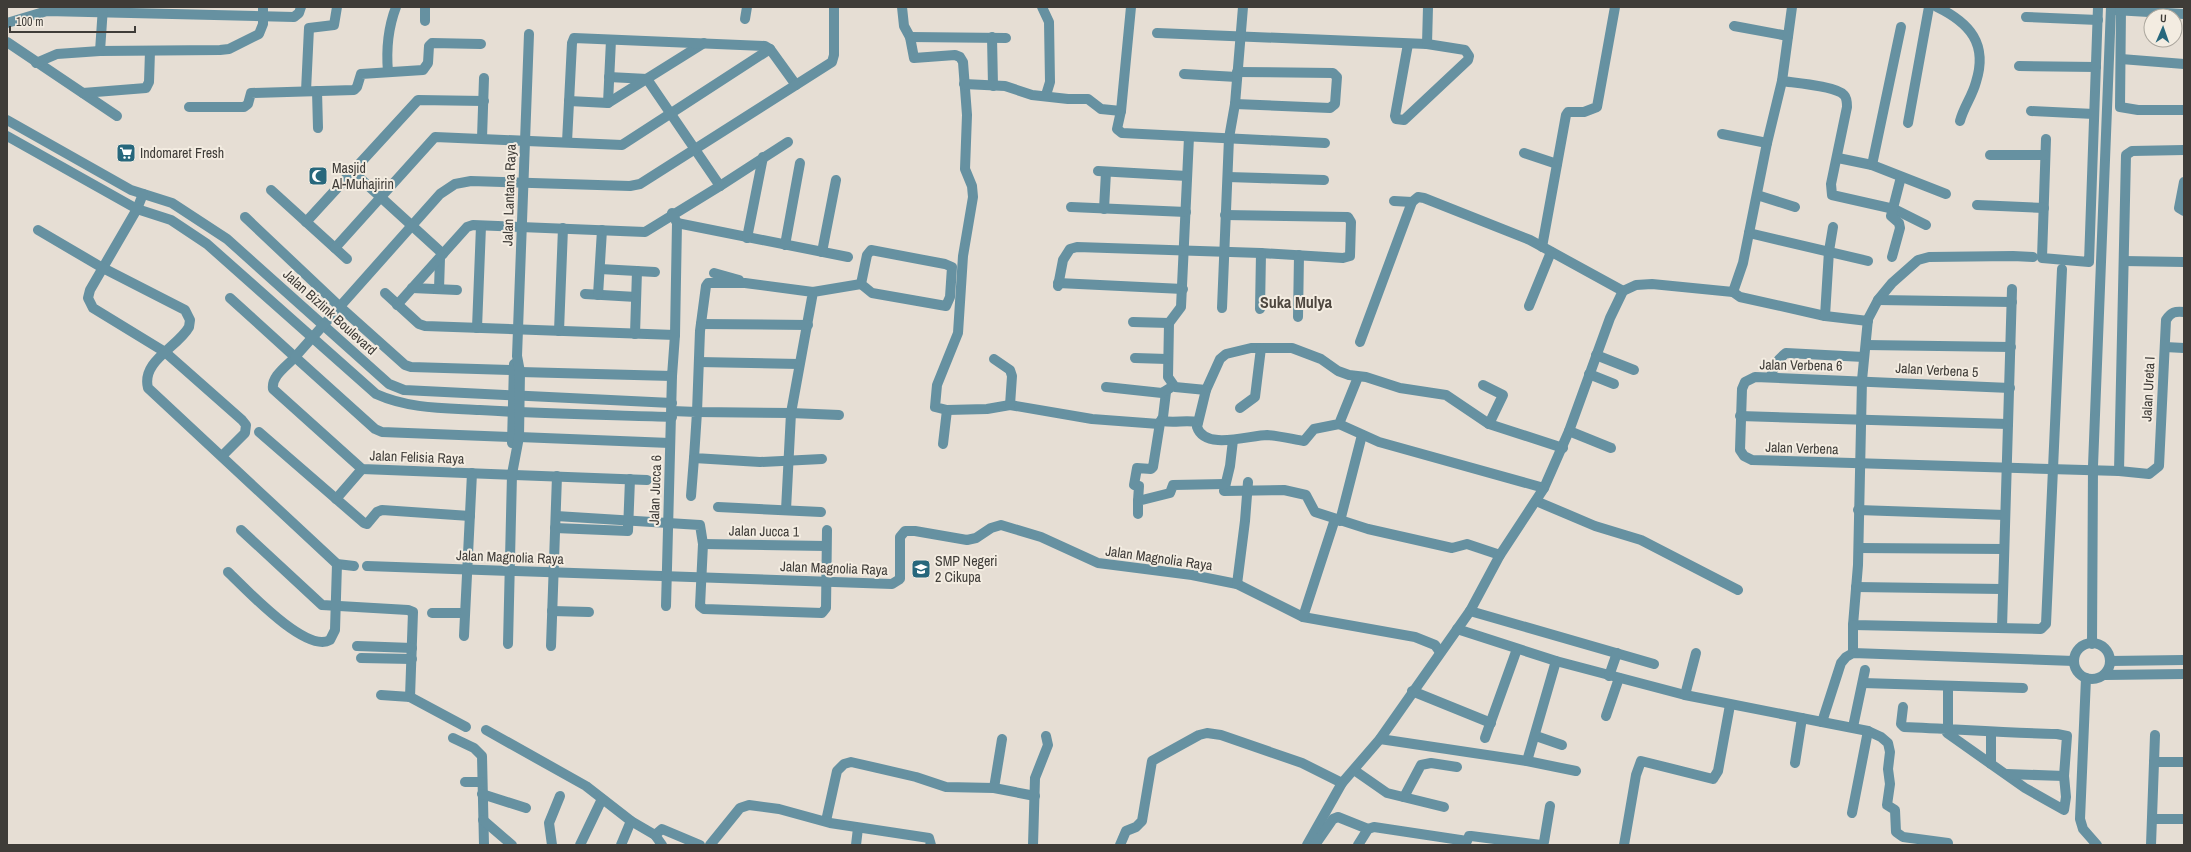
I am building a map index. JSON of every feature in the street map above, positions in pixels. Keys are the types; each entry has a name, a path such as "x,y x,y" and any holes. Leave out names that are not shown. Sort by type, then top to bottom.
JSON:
{"street":[{"path":"7,23 47,11 102,10 263,12 294,17 299,12 301,7"},
{"path":"306,91 309,28 334,25 337,7"},
{"path":"388,72 387,56 389,29 396,7"},
{"path":"425,7 425,20"},
{"path":"745,19 747,7"},
{"path":"296,357 339,306 440,194 455,184 471,180 630,186 640,184 832,62 834,54 834,7"},
{"path":"902,7 904,26 910,37 914,58 955,55 960,57 963,62 967,115 965,169 972,186 973,197 963,256 958,333 937,385 934,405 936,408 947,410 987,409 1010,405 1092,419 1176,424 1184,420 1198,422"},
{"path":"1042,7 1049,22 1048,69 1050,82 1046,95"},
{"path":"1131,7 1121,111 1117,129 1119,132 1189,137 1325,143"},
{"path":"1222,308 1223,251 1229,138 1235,104 1243,7"},
{"path":"1427,44 1428,7"},
{"path":"1529,306 1546,249 1557,164 1568,112 1591,111 1597,107 1615,7"},
{"path":"1733,292 1743,263 1767,143 1782,81 1792,7"},
{"path":"1908,123 1929,7"},
{"path":"1937,7 1960,21 1975,37 1980,50 1976,82 1971,97 1964,107 1960,122"},
{"path":"2046,139 2044,155 2042,258 2089,262 2098,8 2111,11 2184,14"},
{"path":"100,51 102,10"},
{"path":"2092,644 2093,471 2111,11"},
{"path":"2121,11 2143,15"},
{"path":"2121,11 2121,108 2138,110 2184,110"},
{"path":"36,63 57,54 100,51 210,51 230,48 259,34 263,24 263,12"},
{"path":"2026,17 2098,20"},
{"path":"1734,26 1788,36"},
{"path":"1872,165 1901,27"},
{"path":"1157,33 1241,38 1427,44 1463,49 1468,54 1468,60 1404,120 1401,121 1396,119 1395,116 1408,44"},
{"name":"Jalan Lantana Raya","path":"508,644 511,571 512,474 514,461 518,454 516,437 516,371 519,330 529,34"},
{"path":"910,37 1006,38"},
{"path":"992,37 993,86"},
{"path":"567,142 572,39 765,46 770,49 796,85"},
{"path":"608,103 611,40"},
{"path":"7,42 36,63 117,116"},
{"path":"189,107 244,107 248,104 251,93 354,90 357,87 359,74 423,70 428,63 430,46 432,43 480,44"},
{"path":"569,101 608,103 704,43"},
{"path":"335,248 435,137 622,145 670,112 770,49"},
{"path":"83,93 146,88 149,82 150,51"},
{"path":"2121,59 2184,64"},
{"path":"2019,66 2096,66"},
{"path":"1184,74 1333,73 1337,76 1335,104 1330,108 1235,104"},
{"path":"482,138 484,78"},
{"path":"609,78 647,79"},
{"path":"647,79 720,186"},
{"path":"1782,81 1832,89 1844,95 1847,107 1838,158 1831,184 1832,195 1894,209 1926,225"},
{"path":"964,84 1008,87 1032,95 1046,95 1068,99 1088,99 1101,109 1121,111"},
{"path":"317,91 318,128"},
{"path":"306,222 418,100 484,101"},
{"path":"2031,111 2094,114"},
{"name":"Jalan Bizlink Boulevard","path":"7,120 131,190 172,203 227,239 389,384 404,390 516,395 672,410"},
{"path":"1722,134 1767,143"},
{"path":"7,136 137,209 171,220 207,244 376,394 394,402 416,407 516,412 672,410 697,412 839,415"},
{"path":"1138,514 1138,486 1134,485 1136,468 1151,469 1153,467 1169,388 1167,359 1169,323 1179,312 1183,289 1189,137"},
{"path":"397,305 467,227 522,226 644,232 674,218 763,157 788,142"},
{"path":"2119,471 2126,156 2132,151 2184,150"},
{"path":"1524,153 1557,164"},
{"path":"1990,155 2044,155"},
{"path":"747,238 763,157"},
{"path":"1838,158 1872,165 1946,194"},
{"path":"784,245 800,163"},
{"path":"352,171 441,256 439,289"},
{"path":"1104,209 1102,172 1187,176"},
{"path":"1228,177 1324,180"},
{"path":"1892,257 1900,228 1899,223 1891,216 1901,177"},
{"path":"822,252 836,180"},
{"path":"2184,182 2179,208 2184,211"},
{"path":"272,190 347,259"},
{"path":"143,194 137,209 101,267 90,290 88,298 93,308 165,352 246,425 245,433 222,456"},
{"path":"1757,195 1795,207"},
{"path":"1360,342 1412,202 1418,197 1424,198 1530,240 1623,291"},
{"path":"1394,202 1412,202"},
{"path":"1977,205 2044,208"},
{"path":"1071,207 1186,212"},
{"path":"1183,289 1058,285 1063,260 1073,247 1223,251 1349,257 1349,217 1225,215"},
{"path":"245,217 339,306 405,365 411,368 672,376"},
{"path":"674,218 747,238 848,257"},
{"name":"Jalan Jucca 6","path":"666,606 667,524 672,376 675,335 674,218"},
{"path":"477,328 480,226"},
{"path":"1825,316 1829,251 1833,227"},
{"path":"559,331 563,228"},
{"path":"38,230 101,267 185,310 190,320 189,327 149,371 146,380 148,388 337,564 354,566"},
{"path":"598,295 602,230"},
{"path":"1749,233 1868,261"},
{"path":"714,273 745,282 813,292 861,284 872,292 946,306 950,297 953,273 952,267 945,264 871,250 867,255 861,284"},
{"path":"1260,309 1261,253"},
{"path":"1298,317 1299,255"},
{"path":"1853,653 1853,625 1859,548 1858,510 1862,380 1868,321 1872,309 1892,283 1918,260 1937,257 2033,257"},
{"path":"2124,261 2184,262"},
{"path":"600,269 656,272"},
{"path":"1853,625 2042,629 2046,624 2062,269"},
{"path":"635,334 637,271"},
{"path":"691,496 701,324 706,286 708,284 745,282"},
{"path":"1307,845 1342,783 1380,739 1412,690 1470,612 1500,555 1544,488 1563,448 1610,318 1623,291 1636,285 1652,284 1733,292 1740,297 1825,316 1868,321"},
{"path":"412,288 457,290"},
{"path":"2002,628 2012,289"},
{"path":"786,510 791,413 813,292"},
{"path":"385,293 419,324 425,326 675,335"},
{"path":"585,294 636,297"},
{"path":"230,298 375,429 382,432 670,443"},
{"path":"1878,300 2012,302"},
{"name":"Jalan Ureta I","path":"2159,466 2166,320 2169,314 2174,312 2184,312"},
{"path":"1133,322 1169,323"},
{"path":"701,324 808,325"},
{"path":"1866,345 2011,347"},
{"path":"2164,347 2184,348"},
{"path":"1240,408 1255,397 1261,348"},
{"path":"1544,488 1379,442 1339,424 1314,429 1304,441 1267,435 1233,440 1218,440 1198,431 1198,422 1206,390 1223,356 1261,348 1292,348 1321,359 1338,371 1358,377 1366,377 1400,388 1446,395 1489,424 1563,448"},
{"path":"1770,376 1778,358 1786,353 1864,357"},
{"path":"1596,355 1634,370"},
{"name":"Jalan Felisia Raya","path":"296,357 275,378 272,383 273,389 362,469 647,480"},
{"path":"1135,358 1167,359"},
{"path":"994,359 1010,370 1012,376 1010,405"},
{"path":"699,362 799,364"},
{"path":"1589,374 1614,384"},
{"name":"Jalan Verbena 6","path":"1744,456 1739,444 1742,389 1745,382 1755,376 1862,380"},
{"path":"1339,424 1358,377"},
{"name":"Jalan Verbena 5","path":"1862,380 2010,388"},
{"path":"1483,385 1503,396 1489,424"},
{"path":"1106,386 1175,387 1206,390"},
{"path":"943,444 947,410"},
{"path":"1740,416 2008,424"},
{"path":"1569,431 1611,448"},
{"path":"259,432 366,524 377,512 382,510 470,516"},
{"path":"1303,617 1338,520 1362,435"},
{"path":"1233,440 1230,466 1224,490 1226,492 1248,486 1305,494 1313,510 1368,530 1452,548 1467,544 1500,555"},
{"name":"Jalan Verbena","path":"1744,456 1752,460 2119,471 2149,474 2159,466"},
{"path":"694,458 789,462 822,459"},
{"path":"336,499 362,469"},
{"path":"464,636 472,473"},
{"path":"551,646 557,476"},
{"path":"555,528 628,531 630,479"},
{"path":"1138,501 1170,492 1173,485 1225,484"},
{"path":"1237,584 1248,486"},
{"path":"1536,501 1595,526 1641,540 1738,590"},
{"path":"718,507 821,512"},
{"path":"1858,510 2005,515"},
{"path":"556,516 628,519 667,524 699,524 702,527 703,544 700,606 704,609 822,613 826,608 825,582 827,530"},
{"name":"Jalan Magnolia Raya","path":"367,566 892,584 898,582 900,537 905,531 915,531 967,540 976,538 991,528 1001,525 1041,536 1098,563 1192,575 1237,584 1303,617 1415,637 1435,645 1440,652"},
{"path":"241,530 320,604 336,607 410,610 414,616 410,697"},
{"name":"Jalan Jucca 1","path":"703,544 826,546"},
{"path":"1859,548 2004,549"},
{"path":"228,572 295,633 316,641 326,642 332,637 335,630 337,564"},
{"path":"1856,587 2002,589"},
{"path":"552,611 589,612"},
{"path":"1470,612 1654,664"},
{"path":"432,613 465,613"},
{"path":"1456,629 1556,661 1614,677 1730,705 1853,727 1868,731 1881,737 1888,743 1890,752 1888,769 1890,784 1887,805 1895,810 1896,845"},
{"path":"2074,661 2081,648 2092,644 2097,644 2107,651 2110,661 2104,675"},
{"path":"357,646 412,648"},
{"path":"1484,738 1518,649"},
{"path":"1606,716 1617,653"},
{"path":"1685,695 1696,653"},
{"path":"1822,722 1841,663 1846,657 1853,653 2074,661"},
{"path":"361,658 412,659"},
{"path":"2110,661 2184,660"},
{"path":"1528,761 1556,661"},
{"path":"2074,661 2079,673 2086,678 2094,679 2104,675 2184,674"},
{"path":"1853,727 1865,670"},
{"path":"2086,678 2080,819 2083,829 2097,845"},
{"path":"1863,683 2023,688"},
{"path":"1903,708 1901,724 1904,727 1948,728 2067,736 2064,776 2066,808 2062,810 2024,788 2007,774 1947,733 1948,728 1948,686"},
{"path":"1412,690 1491,723"},
{"path":"381,695 410,697 466,727"},
{"path":"1624,845 1636,775 1641,761 1713,779 1718,771 1730,705"},
{"path":"1796,763 1802,718"},
{"path":"486,730 586,786 631,821 655,835 662,845"},
{"path":"1852,814 1868,731"},
{"path":"1991,732 1991,764"},
{"path":"1120,845 1126,831 1136,827 1142,821 1152,761 1199,735 1207,733 1221,735 1302,763 1342,783"},
{"path":"2151,845 2155,735"},
{"path":"1034,845 1035,778 1048,745 1046,736"},
{"path":"1536,736 1562,745"},
{"path":"453,738 479,752 482,761 484,845"},
{"path":"1380,739 1528,761 1576,771"},
{"path":"994,788 1002,740"},
{"path":"826,821 837,771 839,767 851,762 916,777 946,786 994,788 1035,796"},
{"path":"2154,762 2184,762"},
{"path":"1404,797 1422,765 1431,763 1457,767"},
{"path":"1354,770 1387,792 1444,807"},
{"path":"2007,774 2064,776"},
{"path":"465,782 482,782"},
{"path":"482,794 526,808"},
{"path":"552,845 549,823 552,812 560,796"},
{"path":"2066,797 2081,798"},
{"path":"580,845 602,799"},
{"path":"710,845 744,806 779,809 830,823 929,838 931,845"},
{"path":"1358,845 1368,829 1374,827 1466,843 1469,836 1503,842 1541,845 1544,842 1550,806"},
{"path":"1315,845 1333,819 1338,817 1368,829"},
{"path":"2152,818 2184,819"},
{"path":"483,820 512,845"},
{"path":"621,845 631,821"},
{"path":"856,845 858,828"},
{"path":"655,835 662,829 700,845"},
{"path":"1896,832 1902,837 1948,843"}],"place":[{"name":"Indomaret Fresh","path":"126,153"},
{"name":"Masjid Al-Muhajirin","path":"318,176"},
{"name":"SMP Negeri 2 Cikupa","path":"921,569"}],"district":[{"name":"Suka Mulya","path":"1296,302"}]}
